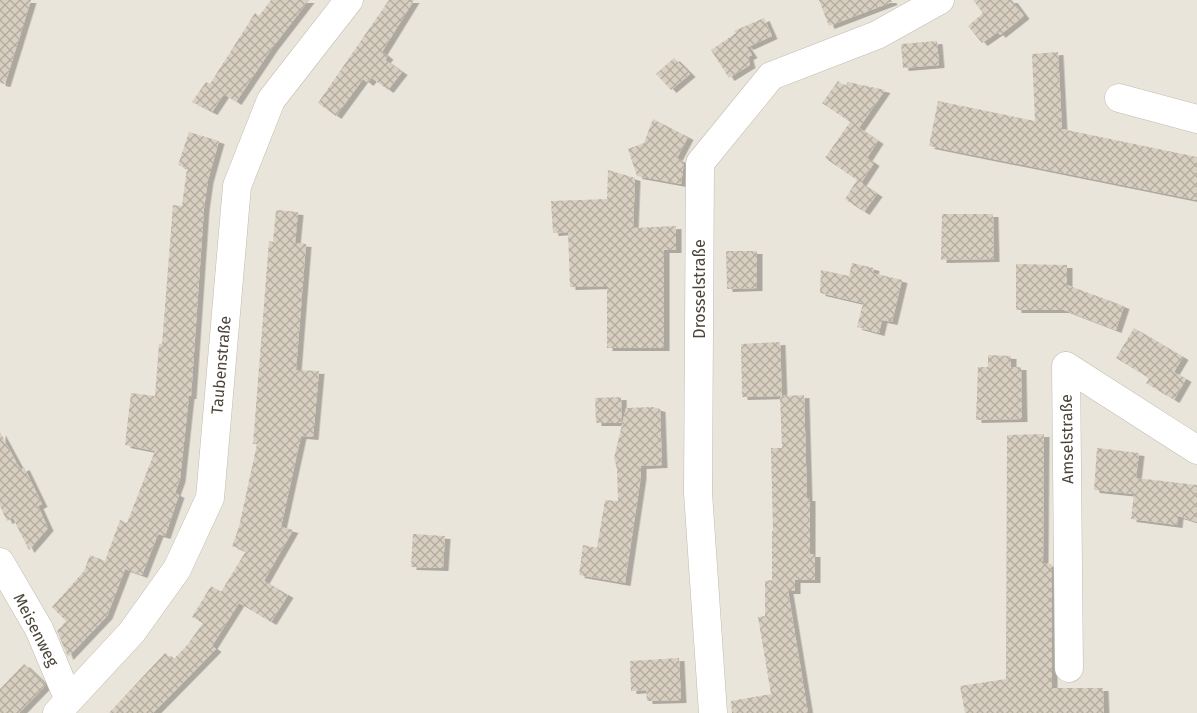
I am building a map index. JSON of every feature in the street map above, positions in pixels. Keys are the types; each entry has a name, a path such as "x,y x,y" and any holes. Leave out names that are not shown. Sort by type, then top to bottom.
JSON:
{"street":[{"name":"Taubenstraße","path":"62,709 132,632 177,569 210,498 237,186 271,100 348,0"},
{"name":"Drosselstraße","path":"713,713 698,493 700,163 771,76 877,35 940,0"},
{"path":"1119,98 1197,119"},
{"name":"Amselstraße","path":"1069,668 1066,366 1197,450"},
{"name":"Meisenweg","path":"0,562 39,629 62,709"}],"shaded area":[{"path":"0,0 1197,0 1197,713 0,713"}],"building":[{"path":"0,0 31,0 5,84 0,83"},
{"path":"271,0 309,0 272,48 236,102 224,94 212,112 192,102 206,82 210,84 255,13 259,16"},
{"path":"389,0 414,0 382,52 388,57 385,60 402,72 388,90 372,78 368,83 363,79 336,116 318,103"},
{"path":"819,0 891,0 892,2 829,26"},
{"path":"973,0 1012,0 1024,16 1000,35 998,32 982,43 968,26 983,13"},
{"path":"764,18 772,36 748,47 744,43 752,55 748,57 750,65 729,78 711,50 736,33 734,31"},
{"path":"937,41 939,65 903,68 901,44"},
{"path":"1058,52 1062,129 1197,157 1197,200 929,146 938,101 1035,121 1032,54"},
{"path":"674,58 690,74 671,90 656,74"},
{"path":"838,81 845,86 848,82 885,90 859,128 822,103"},
{"path":"653,119 688,137 677,158 684,162 681,184 637,176 628,149 644,143"},
{"path":"850,122 878,141 867,158 874,163 861,183 877,194 864,212 845,199 857,180 825,158"},
{"path":"189,132 219,141 208,180 204,208 191,396 189,396 180,479 175,493 179,495 165,536 158,534 142,575 125,569 107,616 68,657 57,631 66,621 52,607 84,571 90,555 105,561 120,520 127,523 155,451 125,445 131,393 155,396 159,344 162,344 173,205 182,206 187,168 178,165"},
{"path":"608,170 635,178 633,228 676,226 676,250 664,250 664,348 607,348 607,286 570,287 568,232 553,233 551,201 607,199"},
{"path":"276,210 298,212 295,243 306,244 296,370 319,371 313,437 301,436 281,527 293,530 264,581 288,595 271,622 239,603 212,646 216,649 153,713 109,713 165,653 173,660 188,644 203,623 192,617 211,586 221,592 246,551 232,546 239,527 257,444 253,444 269,241 273,242"},
{"path":"942,214 993,214 994,259 941,260"},
{"path":"726,251 757,251 757,288 727,289"},
{"path":"852,263 874,268 873,273 902,280 892,322 882,320 879,333 857,327 863,303 820,293 821,270 849,276"},
{"path":"1016,264 1067,265 1067,285 1124,306 1116,330 1064,310 1016,310"},
{"path":"1134,328 1183,357 1174,372 1186,379 1174,400 1146,383 1149,378 1116,358"},
{"path":"780,342 782,396 804,395 807,498 810,498 810,554 815,554 815,580 795,580 795,591 788,591 808,713 732,713 731,701 771,694 758,617 765,616 765,581 772,580 771,448 782,448 780,396 742,397 741,344"},
{"path":"988,355 1011,356 1011,367 1021,367 1022,419 976,420 978,367 988,367"},
{"path":"621,397 622,423 596,423 595,398"},
{"path":"653,407 660,409 662,465 641,466 625,583 579,575 583,545 597,548 605,500 618,501 617,469 614,458 626,408"},
{"path":"0,432 20,469 24,467 42,504 38,506 48,528 29,550 13,518 7,521 0,506"},
{"path":"1044,434 1043,563 1052,564 1052,688 1103,688 1104,713 965,713 960,686 1006,679 1007,435"},
{"path":"1097,448 1139,453 1136,478 1197,485 1197,522 1178,516 1177,525 1131,519 1134,494 1094,490"},
{"path":"413,534 445,536 443,568 411,567"},
{"path":"679,658 681,700 647,701 646,690 631,691 630,661"},
{"path":"24,664 46,685 19,713 0,713 0,689"}]}
